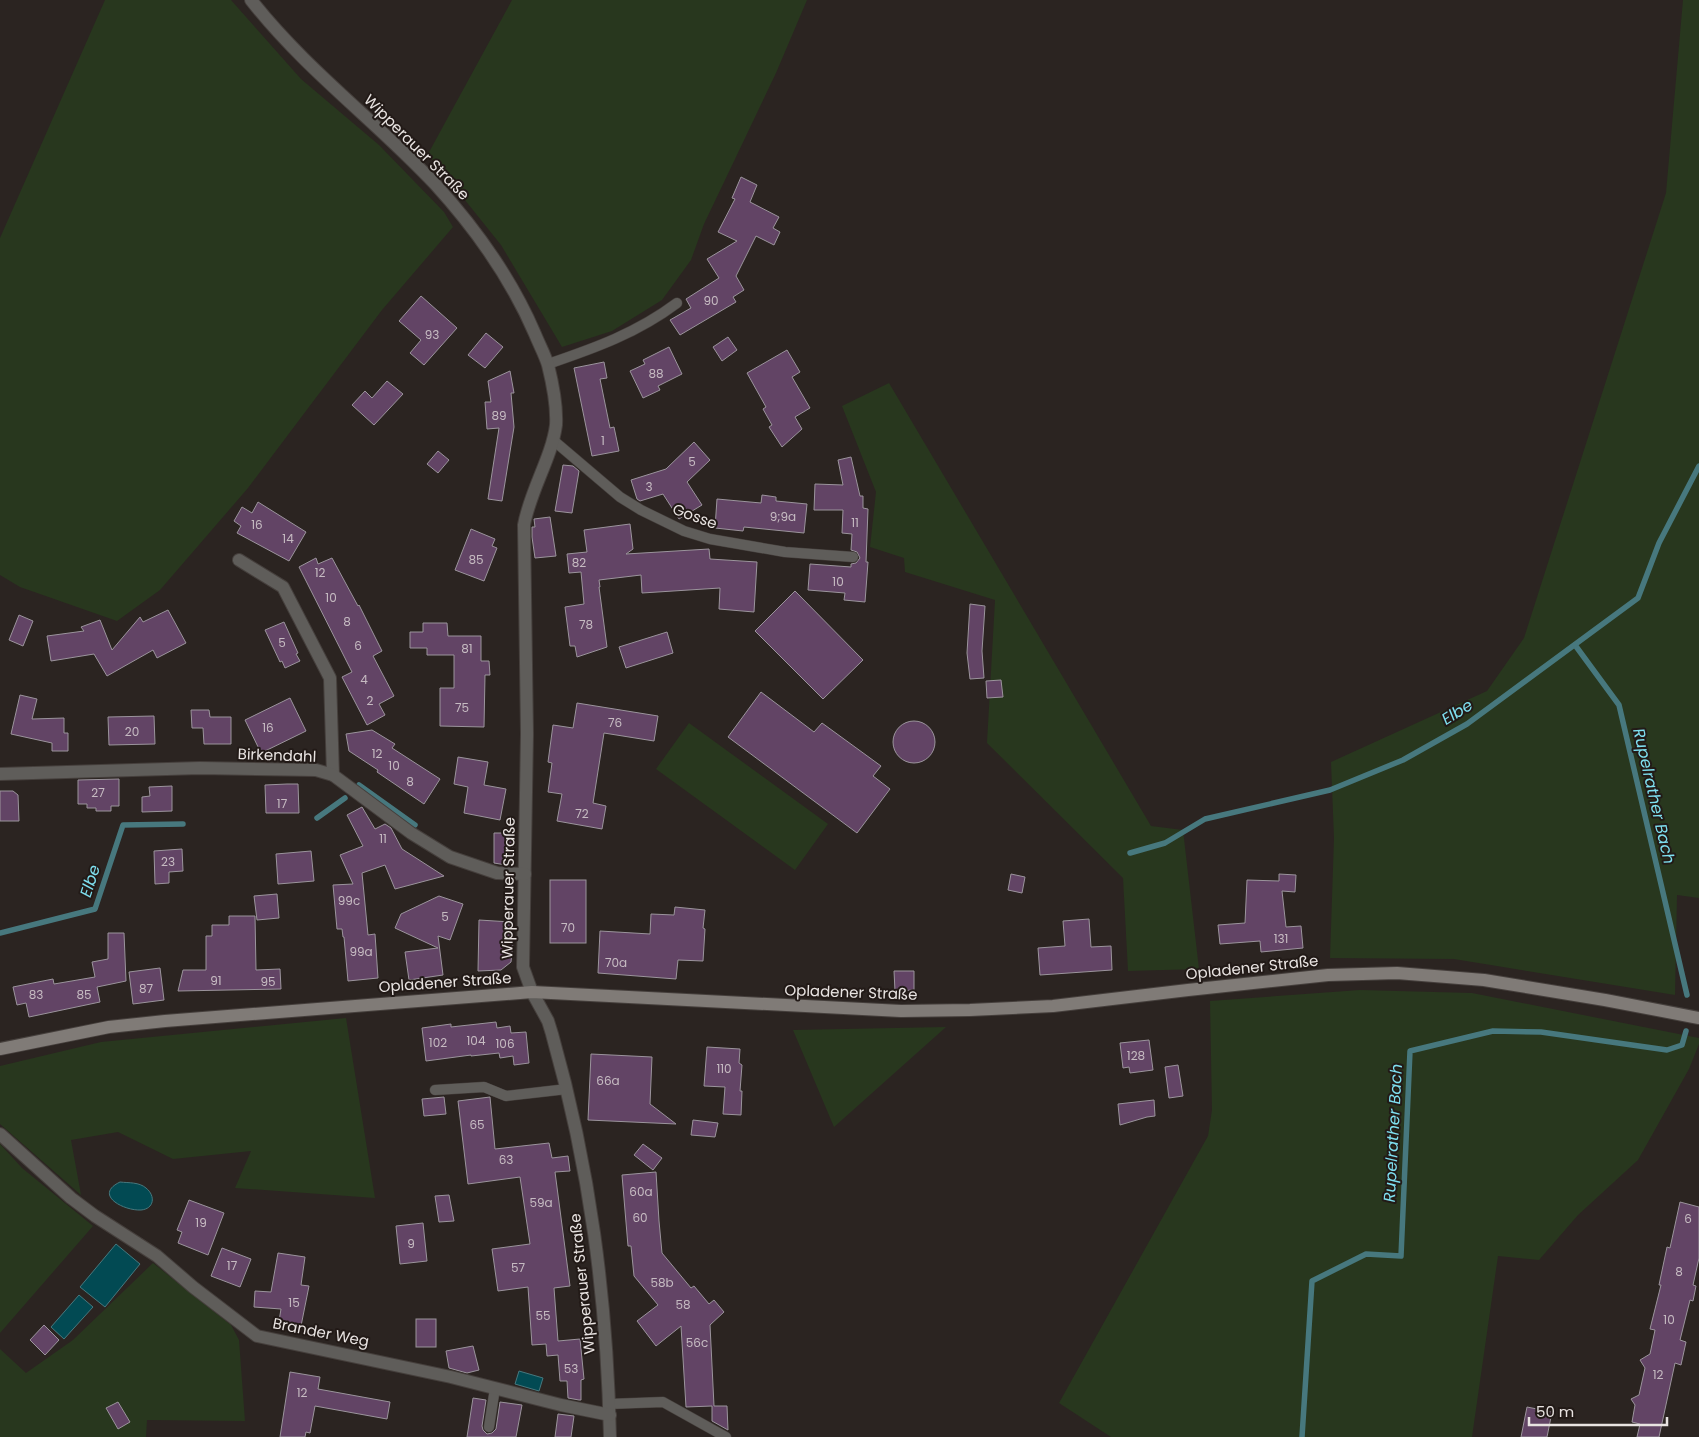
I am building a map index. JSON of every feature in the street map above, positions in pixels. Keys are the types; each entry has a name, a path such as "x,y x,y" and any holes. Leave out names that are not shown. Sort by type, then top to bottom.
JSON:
{"main road":[{"name":"Opladener Straße","path":"0,1049 109,1027 165,1021 532,992 901,1011 970,1010 1053,1006 1318,976 1397,973 1501,982 1699,1018"}],"street":[{"name":"Wipperauer Straße","path":"251,0 310,66 434,183 465,218 502,269 517,295 548,364 556,416 553,440 527,509 524,525 527,734 523,967 532,992 548,1021 580,1144 604,1307 610,1437"},
{"path":"239,560 282,587 330,678 333,776"},
{"name":"Birkendahl","path":"0,774 200,768 316,770 333,776 411,832 450,857 497,873 525,874"},
{"name":"Brander Weg","path":"0,1134 70,1198 156,1256 257,1336 376,1360 561,1405 609,1410"}],"lane":[{"path":"548,364 629,334 678,303"},
{"name":"Gosse","path":"553,440 620,497 641,510 684,531 710,539 785,552 853,557"},
{"path":"435,1090 484,1087 506,1096 567,1089"},
{"path":"489,1427 495,1388"},
{"path":"609,1410 663,1402 726,1437"}],"green space":[{"path":"105,0 231,0 301,79 379,145 444,212 453,227 382,310 248,488 160,590 117,621 20,587 0,575 0,238"},
{"path":"512,0 807,0 776,73 704,224 691,260 662,300 612,331 562,347 501,245 428,154"},
{"path":"1683,0 1699,0 1699,898 1677,895 1675,995 1454,959 1330,958 1334,838 1331,762 1487,691 1524,638 1666,193"},
{"path":"889,383 1151,826 1183,830 1199,969 1128,971 1123,878 987,743 995,600 905,572 904,558 870,547 876,492 842,406"},
{"path":"689,723 828,824 795,870 656,769"},
{"path":"1360,990 1472,993 1699,1038 1699,1044 1689,1069 1638,1160 1578,1215 1539,1260 1498,1256 1472,1437 1111,1437 1059,1403 1208,1136 1212,1110 1210,1001"},
{"path":"346,1018 375,1198 235,1188 251,1151 173,1159 118,1132 71,1140 81,1195 0,1124 0,1066 101,1042"},
{"path":"946,1027 834,1127 793,1030"},
{"path":"0,1144 22,1168 93,1226 0,1333"},
{"path":"153,1263 231,1325 239,1340 245,1421 147,1420 146,1437 0,1437 0,1349 26,1373 73,1340"}],"water":[{"path":"120,1182 137,1184 146,1188 152,1198 151,1205 145,1209 134,1210 114,1201 110,1197 110,1192 112,1187"},
{"path":"116,1244 140,1264 105,1307 80,1287"},
{"path":"79,1295 93,1307 64,1339 51,1327"},
{"path":"519,1371 543,1378 539,1391 515,1384"}],"building":[{"path":"741,177 757,185 750,202 779,217 773,228 780,232 774,245 756,236 736,276 744,290 733,297 736,302 680,335 670,320 691,308 686,299 719,278 707,259 737,241 718,232 735,199 732,198"},
{"path":"421,296 457,328 424,365 410,353 421,340 399,321"},
{"path":"486,333 503,347 485,368 468,355"},
{"path":"728,337 737,350 722,361 713,347"},
{"path":"669,347 682,374 658,386 660,390 643,398 630,371 645,364 643,360"},
{"path":"787,350 800,372 792,377 810,408 795,417 802,429 782,447 769,427 772,425 763,409 766,407 747,373"},
{"path":"604,362 607,378 600,379 610,428 614,427 619,451 592,456 574,368"},
{"path":"510,371 514,393 511,393 514,427 502,501 488,499 499,428 487,429 485,402 491,402 488,381"},
{"path":"387,381 403,394 374,425 352,405 365,391 372,398"},
{"path":"694,442 710,460 687,482 702,505 679,519 663,494 640,501 637,499 631,480 666,469"},
{"path":"438,451 449,460 438,473 427,464"},
{"path":"851,457 860,496 863,496 863,508 868,509 866,562 868,562 865,602 844,600 845,593 808,590 810,564 851,567 851,564 856,563 860,558 857,552 851,550 852,534 842,533 843,510 814,510 815,484 843,485 838,460"},
{"path":"563,465 573,466 579,471 572,513 555,511"},
{"path":"762,495 776,497 776,501 807,504 804,533 744,527 743,531 715,528 717,499 761,503"},
{"path":"258,502 306,532 289,561 237,533 241,526 234,521 242,507 252,513"},
{"path":"550,517 556,556 535,558 532,537 532,527 535,527 534,519"},
{"path":"630,524 633,549 626,554 709,549 710,559 757,562 754,612 719,609 720,588 642,593 641,575 599,580 607,647 577,657 575,646 570,646 565,607 584,604 581,572 569,573 567,554 587,552 584,530"},
{"path":"471,529 495,539 492,546 497,548 484,581 455,570"},
{"path":"316,558 318,564 332,558 359,605 382,651 373,656 394,696 379,704 385,715 367,725 342,677 352,672 299,567"},
{"path":"795,591 863,660 823,699 755,631"},
{"path":"970,604 985,606 982,651 984,678 970,679 967,653"},
{"path":"168,610 186,643 157,658 153,650 107,676 94,654 51,661 47,636 84,631 81,627 100,620 112,650 140,617 143,622"},
{"path":"19,615 33,621 23,646 9,640"},
{"path":"284,622 300,661 285,668 282,661 280,662 265,630"},
{"path":"423,623 447,623 448,636 481,636 481,661 489,661 490,675 485,675 484,727 440,726 440,688 454,688 454,655 427,655 427,648 410,648 410,632 423,632"},
{"path":"667,632 673,653 626,668 619,647"},
{"path":"1001,680 1003,697 987,698 986,681"},
{"path":"761,692 814,732 822,723 881,766 873,776 890,789 857,833 728,737"},
{"path":"20,695 37,699 32,719 64,718 64,733 68,733 68,751 52,751 52,743 11,734"},
{"path":"290,698 306,731 261,753 245,720"},
{"path":"577,703 658,716 654,741 604,733 593,803 606,806 602,829 557,821 562,794 548,792 552,763 548,762 553,725 573,728"},
{"path":"191,710 209,710 210,717 231,717 231,744 204,744 203,728 192,728"},
{"path":"154,716 155,744 109,745 108,717"},
{"path":"918,721 926,724 932,730 935,742 932,754 926,760 910,763 902,760 896,754 893,738 896,730 902,724"},
{"path":"372,730 395,744 392,748 440,779 424,804 349,751 346,734"},
{"path":"458,757 488,762 484,785 506,789 500,820 464,813 468,787 454,784"},
{"path":"119,779 119,806 111,806 111,811 96,811 96,808 87,808 87,804 78,804 78,780"},
{"path":"298,784 299,813 266,813 265,785"},
{"path":"172,786 172,811 142,812 142,797 150,796 149,787"},
{"path":"0,791 13,791 18,795 19,821 0,821"},
{"path":"362,807 375,829 385,824 391,828 402,849 444,876 395,889 385,865 362,873 368,935 375,934 378,978 348,981 344,937 342,929 337,929 333,885 353,884 340,855 363,846 347,815"},
{"path":"494,833 512,833 512,860 508,860 506,865 494,863"},
{"path":"182,849 183,871 169,872 169,883 155,884 154,851"},
{"path":"311,851 314,881 278,884 276,854"},
{"path":"1011,874 1025,877 1022,893 1008,890"},
{"path":"1279,874 1296,875 1295,892 1282,891 1286,927 1301,926 1303,948 1261,952 1260,941 1220,944 1218,925 1245,923 1247,880 1279,881"},
{"path":"550,880 586,880 586,943 550,943"},
{"path":"277,894 279,918 257,920 254,896"},
{"path":"439,896 463,904 450,940 438,936 443,975 409,980 405,952 438,948 395,928 401,914"},
{"path":"675,907 705,910 703,961 678,960 676,979 598,973 600,931 650,934 651,914 674,915"},
{"path":"229,916 255,916 256,970 280,969 281,989 178,991 183,970 206,970 206,936 212,936 212,925 229,925"},
{"path":"1089,919 1091,947 1111,946 1112,970 1040,975 1038,948 1065,946 1063,921"},
{"path":"479,920 511,922 510,942 513,942 511,962 501,970 478,971"},
{"path":"108,933 124,933 126,981 97,987 100,1002 29,1017 26,1003 17,1005 13,987 53,979 54,984 95,977 92,962 108,959"},
{"path":"160,968 164,1000 133,1004 129,972"},
{"path":"894,971 914,971 914,990 895,991"},
{"path":"496,1022 497,1028 510,1026 511,1033 526,1032 529,1063 514,1065 513,1056 500,1058 499,1053 426,1061 422,1028 451,1024 451,1027"},
{"path":"1149,1040 1153,1070 1130,1073 1129,1067 1123,1068 1120,1043"},
{"path":"707,1047 740,1049 739,1063 742,1065 741,1115 723,1114 725,1087 704,1086"},
{"path":"591,1054 652,1057 650,1104 676,1124 588,1120"},
{"path":"1178,1065 1183,1096 1169,1098 1165,1067"},
{"path":"444,1097 446,1114 424,1116 422,1099"},
{"path":"490,1097 495,1149 549,1143 552,1158 568,1156 570,1171 555,1172 570,1286 554,1288 558,1341 580,1339 584,1379 581,1380 581,1400 568,1398 567,1381 560,1381 558,1355 547,1356 546,1344 532,1345 528,1287 498,1291 492,1249 530,1244 520,1177 468,1184 458,1101"},
{"path":"1154,1100 1155,1116 1120,1125 1118,1104"},
{"path":"693,1120 718,1123 715,1137 691,1135"},
{"path":"643,1144 662,1158 653,1170 634,1155"},
{"path":"656,1172 662,1253 691,1288 694,1286 709,1304 714,1300 724,1312 710,1325 714,1406 727,1406 728,1430 712,1421 712,1406 686,1407 681,1326 656,1346 637,1321 658,1305 634,1276 631,1246 628,1246 622,1175"},
{"path":"449,1195 454,1221 439,1222 435,1196"},
{"path":"189,1200 224,1213 208,1255 178,1243 182,1232 177,1230"},
{"path":"1680,1202 1699,1207 1699,1258 1693,1285 1696,1286 1693,1301 1690,1300 1680,1340 1686,1342 1681,1365 1675,1363 1659,1437 1637,1437 1640,1424 1632,1422 1635,1405 1631,1399 1639,1395 1645,1368 1640,1360 1650,1354 1655,1330 1650,1329 1661,1285 1659,1285 1667,1247 1670,1248"},
{"path":"423,1223 427,1261 400,1264 396,1226"},
{"path":"222,1248 251,1259 240,1287 211,1276"},
{"path":"278,1253 305,1257 301,1285 309,1286 301,1326 279,1321 281,1309 254,1307 255,1291 271,1292"},
{"path":"416,1319 436,1319 436,1347 416,1347"},
{"path":"44,1325 59,1340 45,1355 30,1340"},
{"path":"473,1346 479,1370 467,1373 449,1368 446,1351"},
{"path":"290,1372 320,1377 318,1389 390,1402 387,1419 315,1406 310,1433 306,1432 305,1437 280,1437"},
{"path":"473,1398 486,1400 482,1426 487,1434 492,1433 496,1429 500,1402 522,1405 516,1437 467,1437"},
{"path":"118,1402 130,1422 118,1429 106,1408"},
{"path":"1527,1407 1552,1412 1547,1437 1521,1437"},
{"path":"558,1414 574,1416 571,1437 555,1437"}],"waterway":[{"name":"Elbe","path":"1130,853 1165,843 1205,819 1330,790 1403,760 1467,724 1638,598 1659,543 1699,466"},
{"name":"Rupelrather Bach","path":"1575,645 1619,705 1687,995"},
{"name":"Elbe","path":"359,785 415,825"},
{"name":"Elbe","path":"317,818 345,798"},
{"name":"Elbe","path":"0,933 95,909 123,825 183,824"},
{"name":"Rupelrather Bach","path":"1302,1437 1312,1281 1366,1254 1401,1256 1410,1051 1493,1031 1541,1032 1667,1050 1682,1045 1686,1031"}]}
